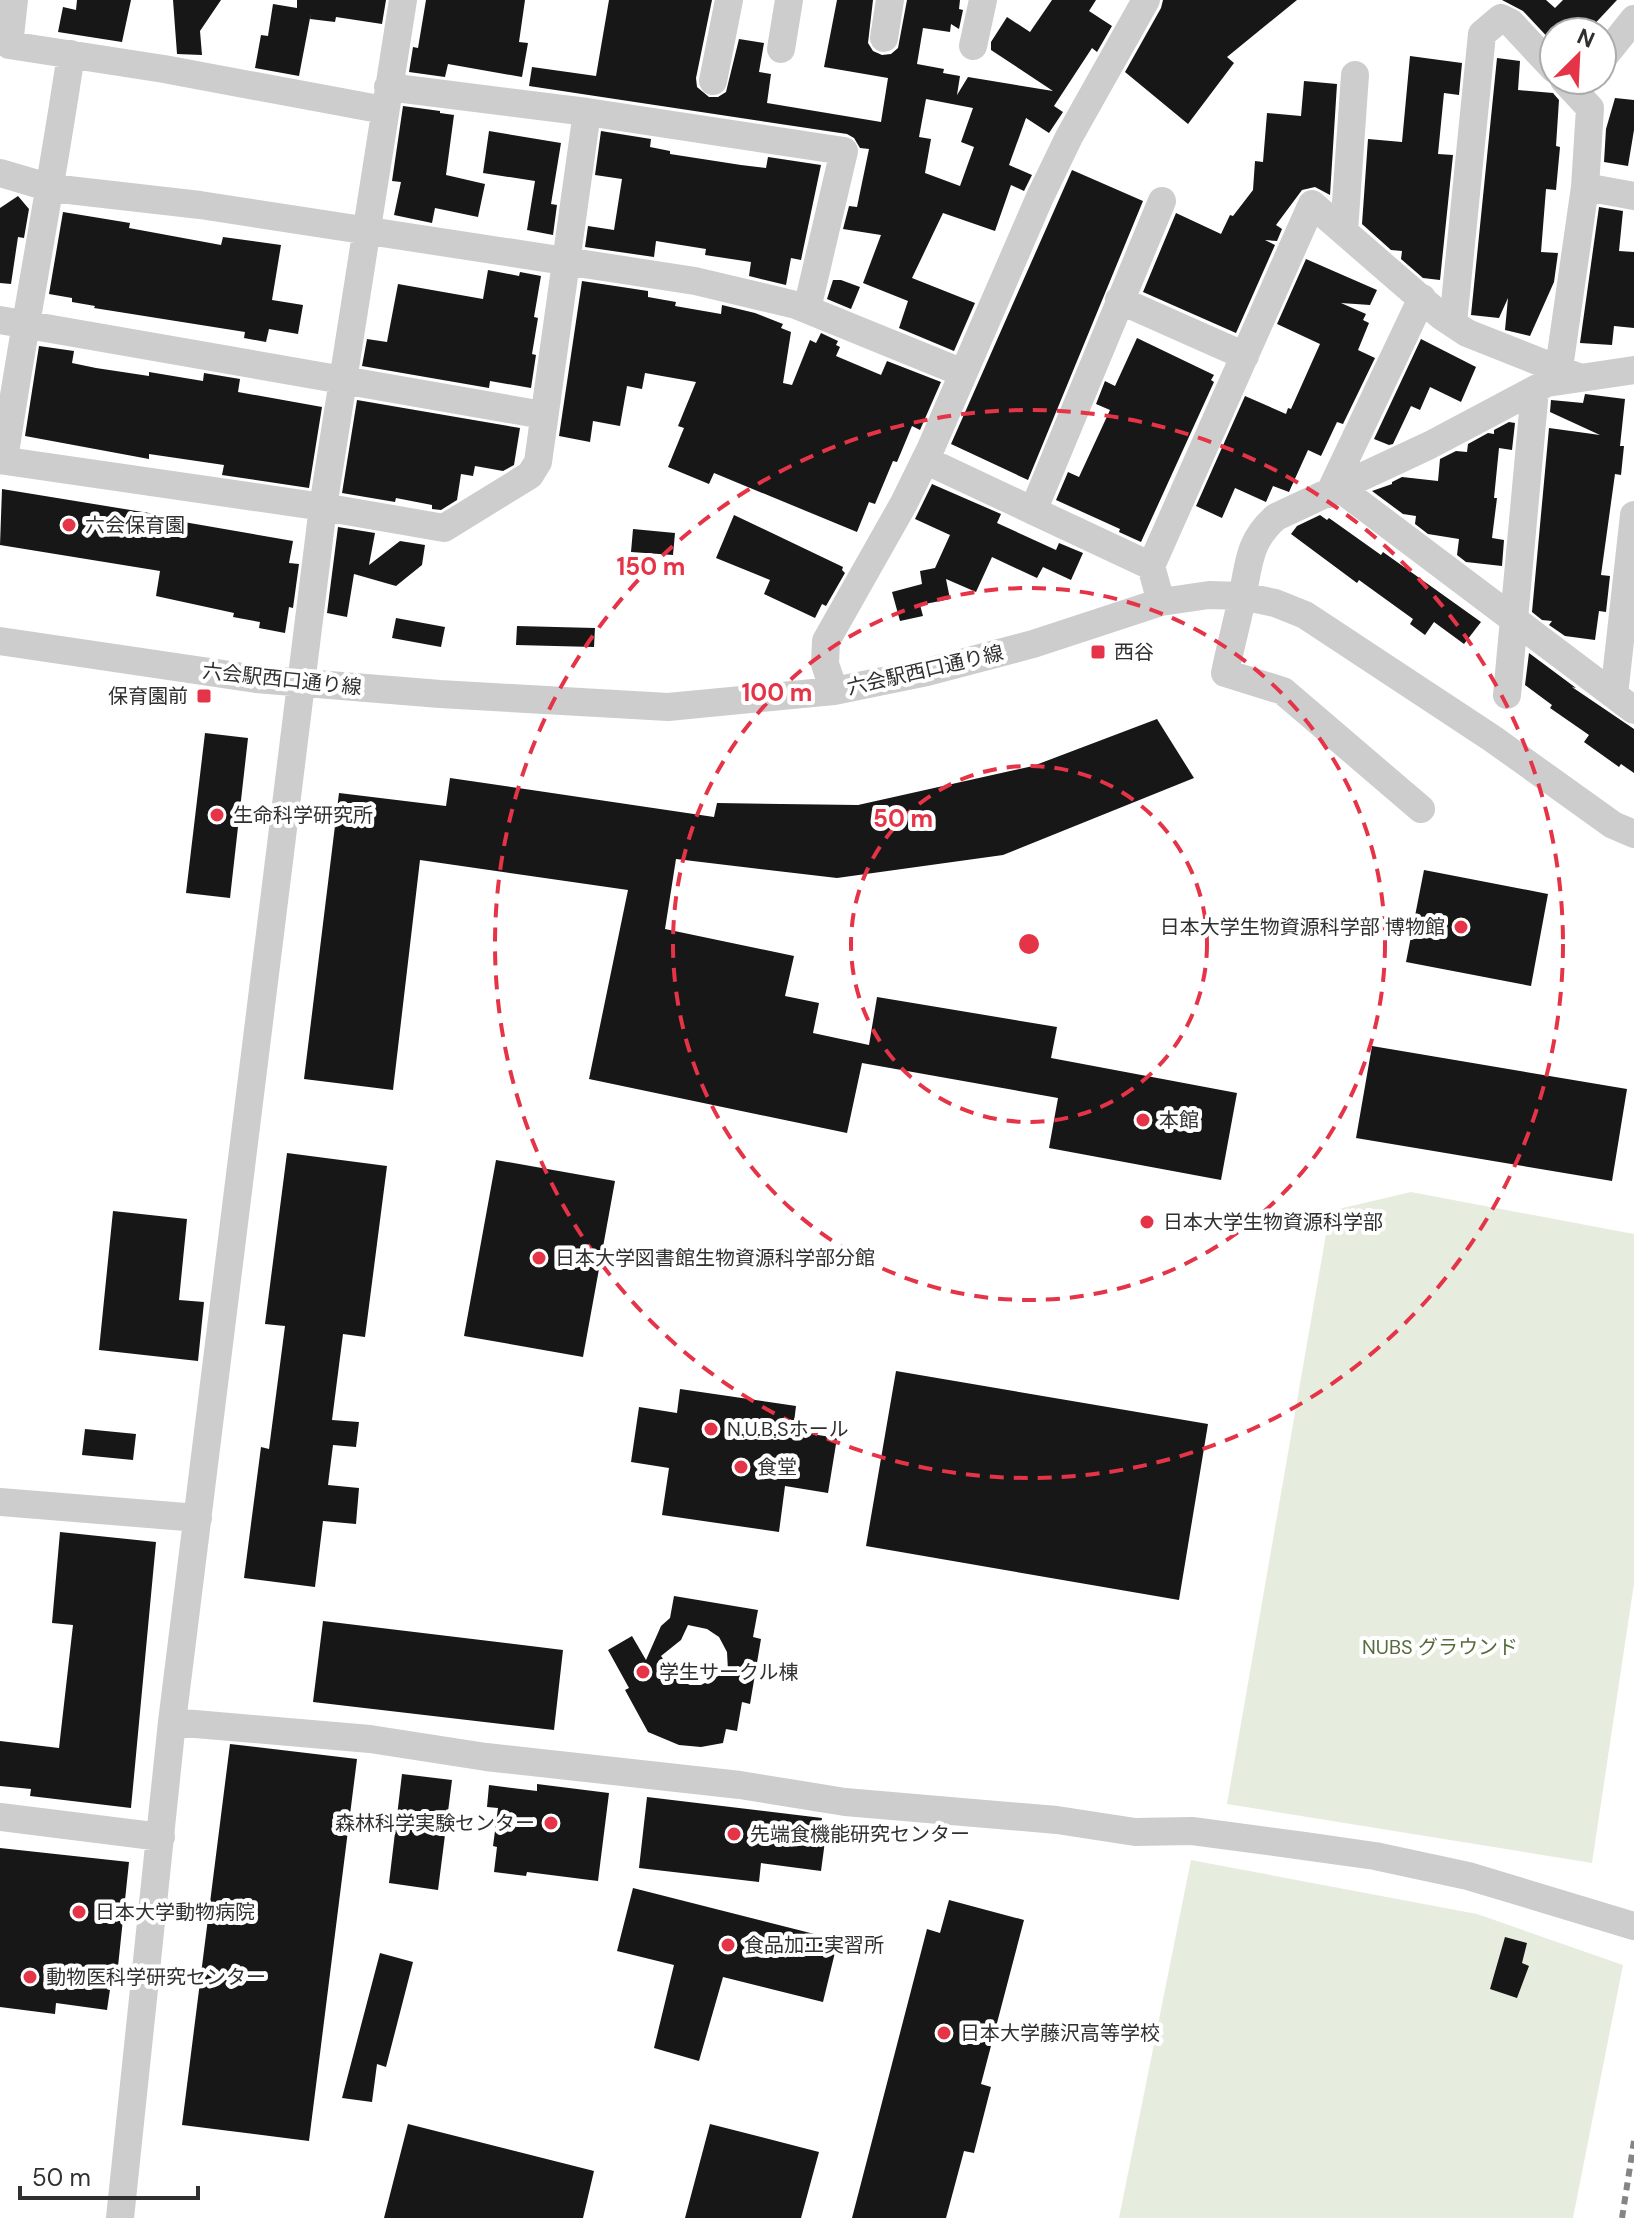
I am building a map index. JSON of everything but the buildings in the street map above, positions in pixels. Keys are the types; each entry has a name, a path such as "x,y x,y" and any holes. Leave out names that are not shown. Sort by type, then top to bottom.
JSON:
{"street":[{"path":"14,0 9,45 386,99 587,112 844,151 807,309"},
{"path":"120,2218 172,1722 323,507 403,0"},
{"path":"713,81 729,0"},
{"path":"781,49 789,0"},
{"path":"884,38 890,0"},
{"path":"973,46 983,0"},
{"path":"834,691 825,664 826,641 904,503 1069,137 1146,0"},
{"path":"1453,323 1482,34 1501,18 1511,23 1538,52"},
{"path":"1618,39 1634,19"},
{"path":"71,54 51,188 12,322 2,460 444,528 530,475 538,462 587,112"},
{"path":"1344,231 1355,75"},
{"path":"1568,372 1590,108 1582,96"},
{"path":"0,173 51,188 200,205 695,281 758,294 807,309 963,373"},
{"path":"1585,187 1634,196"},
{"path":"1033,511 1162,201"},
{"path":"1161,602 1151,566 1312,204 1467,333 1568,372 1634,370"},
{"path":"1334,489 1422,298"},
{"path":"1119,300 1245,356"},
{"path":"12,322 543,415"},
{"path":"1421,809 1283,691 1225,673 1248,559 1266,525 1276,517 1430,445 1568,372"},
{"path":"1507,695 1535,390"},
{"path":"925,460 1151,566"},
{"path":"1334,489 1624,702"},
{"path":"1624,702 1634,515"},
{"name":"六会駅西口通り線","path":"0,641 256,679 440,694 668,707 834,691 942,668 1033,644 1161,602 1209,595 1242,596 1275,603 1305,615 1493,739 1613,825 1634,834"},
{"path":"0,1502 198,1518"},
{"path":"172,1722 370,1739 486,1757 740,1785 845,1802 1057,1820 1135,1832 1192,1831 1304,1846 1375,1856 1468,1876 1634,1926"},
{"path":"0,1817 161,1837"}],"green space":[{"name":"NUBS グラウンド","path":"1411,1192 1634,1234 1634,1584 1592,1863 1227,1804 1330,1211"},
{"path":"1191,1860 1477,1914 1623,1965 1573,2218 1119,2218"}],"railway":[{"path":"1622,2218 1634,2141"}],"place":[{"name":"六会保育園","path":"69,525"},
{"name":"西谷","path":"1098,652"},
{"name":"保育園前","path":"204,696"},
{"name":"生命科学研究所","path":"217,815"},
{"name":"日本大学生物資源科学部 博物館","path":"1461,927"},
{"name":"本館","path":"1143,1120"},
{"name":"日本大学生物資源科学部","path":"1147,1222"},
{"name":"日本大学図書館生物資源科学部分館","path":"539,1258"},
{"name":"N.U.B.Sホール","path":"711,1429"},
{"name":"食堂","path":"741,1467"},
{"name":"学生サークル棟","path":"643,1672"},
{"name":"森林科学実験センター","path":"551,1823"},
{"name":"先端食機能研究センター","path":"734,1834"},
{"name":"日本大学動物病院","path":"79,1912"},
{"name":"食品加工実習所","path":"728,1945"},
{"name":"動物医科学研究センター","path":"30,1977"},
{"name":"日本大学藤沢高等学校","path":"944,2033"}]}
